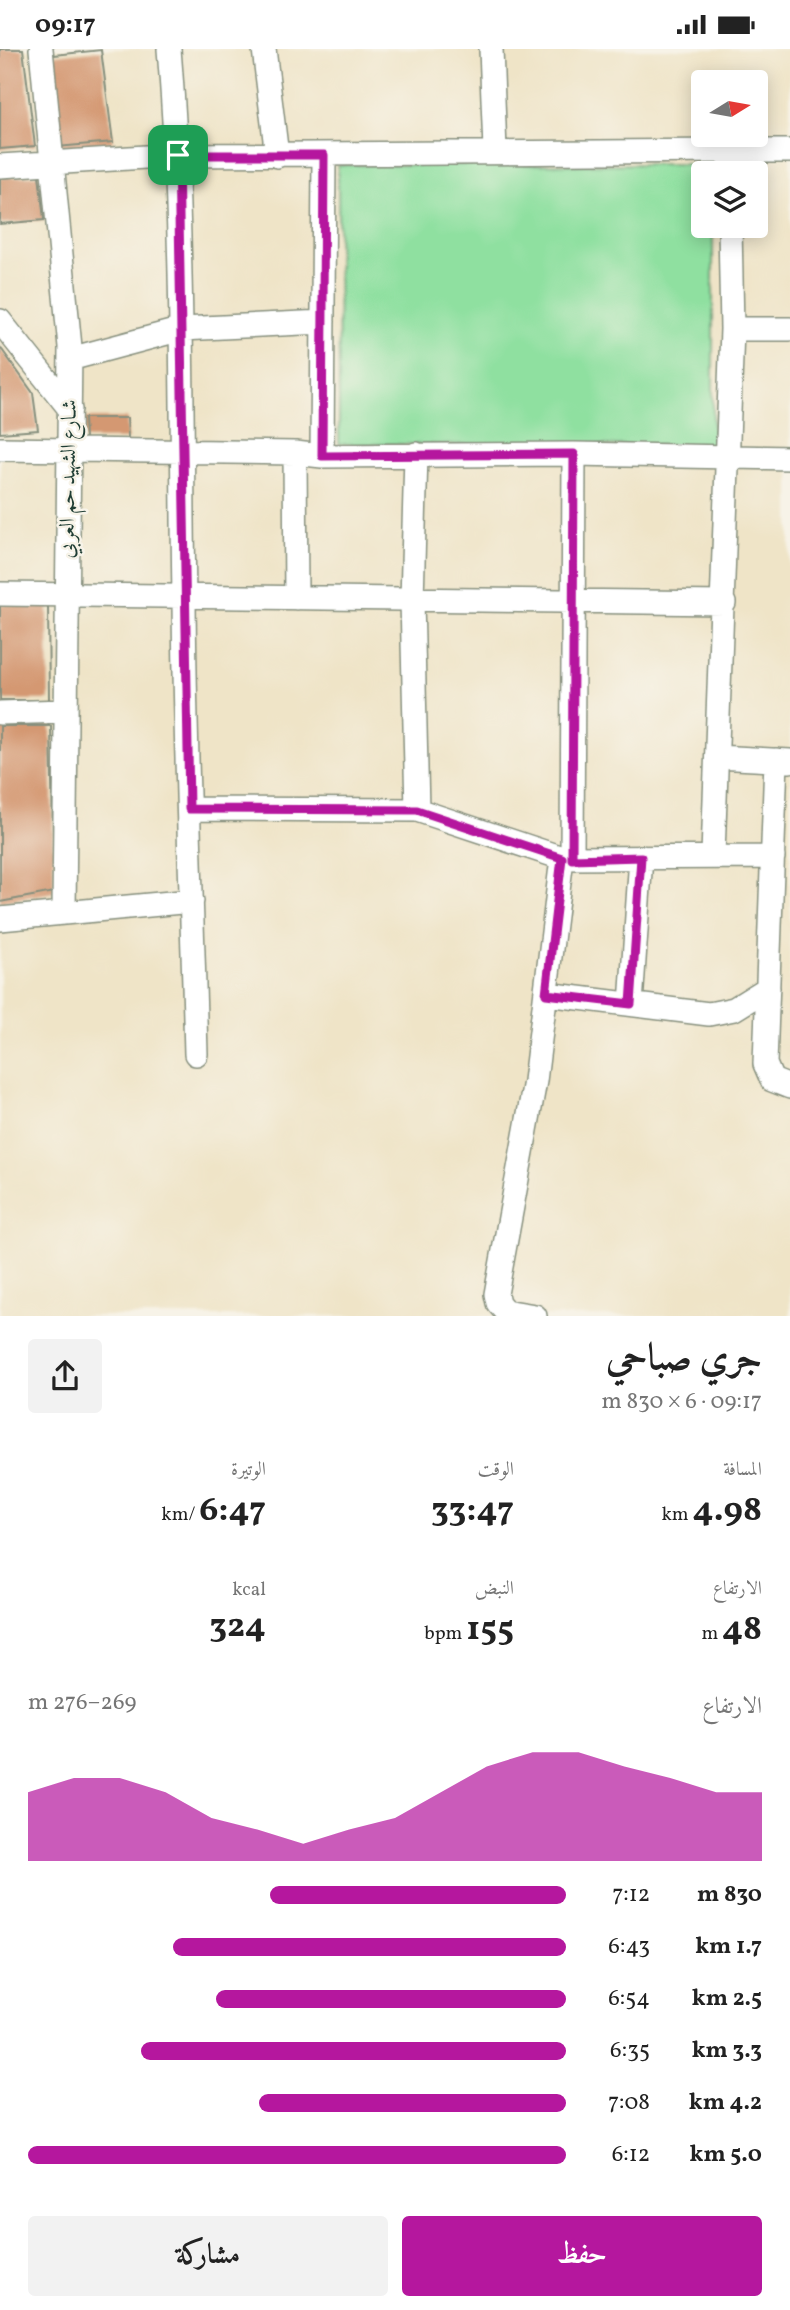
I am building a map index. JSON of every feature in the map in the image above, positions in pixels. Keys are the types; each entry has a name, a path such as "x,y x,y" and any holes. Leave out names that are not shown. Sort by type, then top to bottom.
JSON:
{"street":[{"name":"شـارع الشهيد حم العربي","path":"41,49 54,161 70,359 64,911"},
{"path":"169,49 178,155 185,452 184,598 196,1054"},
{"path":"264,49 276,156"},
{"path":"491,49 495,150"},
{"path":"0,166 178,155 276,156 495,150 710,161"},
{"path":"735,161 790,151"},
{"path":"322,456 324,155"},
{"path":"713,855 732,329 730,238"},
{"path":"0,321 70,409"},
{"path":"70,359 182,329 323,322"},
{"path":"732,329 790,329"},
{"path":"0,449 295,453 322,456 574,454 790,459"},
{"path":"295,453 296,599"},
{"path":"416,454 411,600 417,810"},
{"path":"535,1316 505,1311 496,1294 536,1081 567,858 574,454"},
{"path":"0,594 724,603"},
{"path":"0,713 65,711"},
{"path":"717,757 783,760 773,857 781,907 768,988 765,1064 772,1080 790,1087"},
{"path":"189,809 417,810 567,858 713,855 773,857"},
{"path":"631,1004 641,857"},
{"path":"0,919 192,901"},
{"path":"546,994 720,1013 734,1009 768,988"}],"green space":[{"path":"691,164 691,238 713,238 713,446 339,444 338,165"}],"building":[{"path":"0,49 23,49 35,146 0,149"},
{"path":"101,50 113,142 57,147 45,56"},
{"path":"39,175 44,220 0,224 0,178"},
{"path":"0,347 33,393 38,430 0,433"},
{"path":"84,418 127,418 128,439 85,439"},
{"path":"0,604 48,605 49,700 0,700"},
{"path":"0,726 51,726 54,892 0,902"}],"route":[{"path":"178,155 324,155 322,456 574,454 571,601 572,859 641,857 631,1004 546,994 562,858 441,815 417,810 189,809 178,155"}]}
